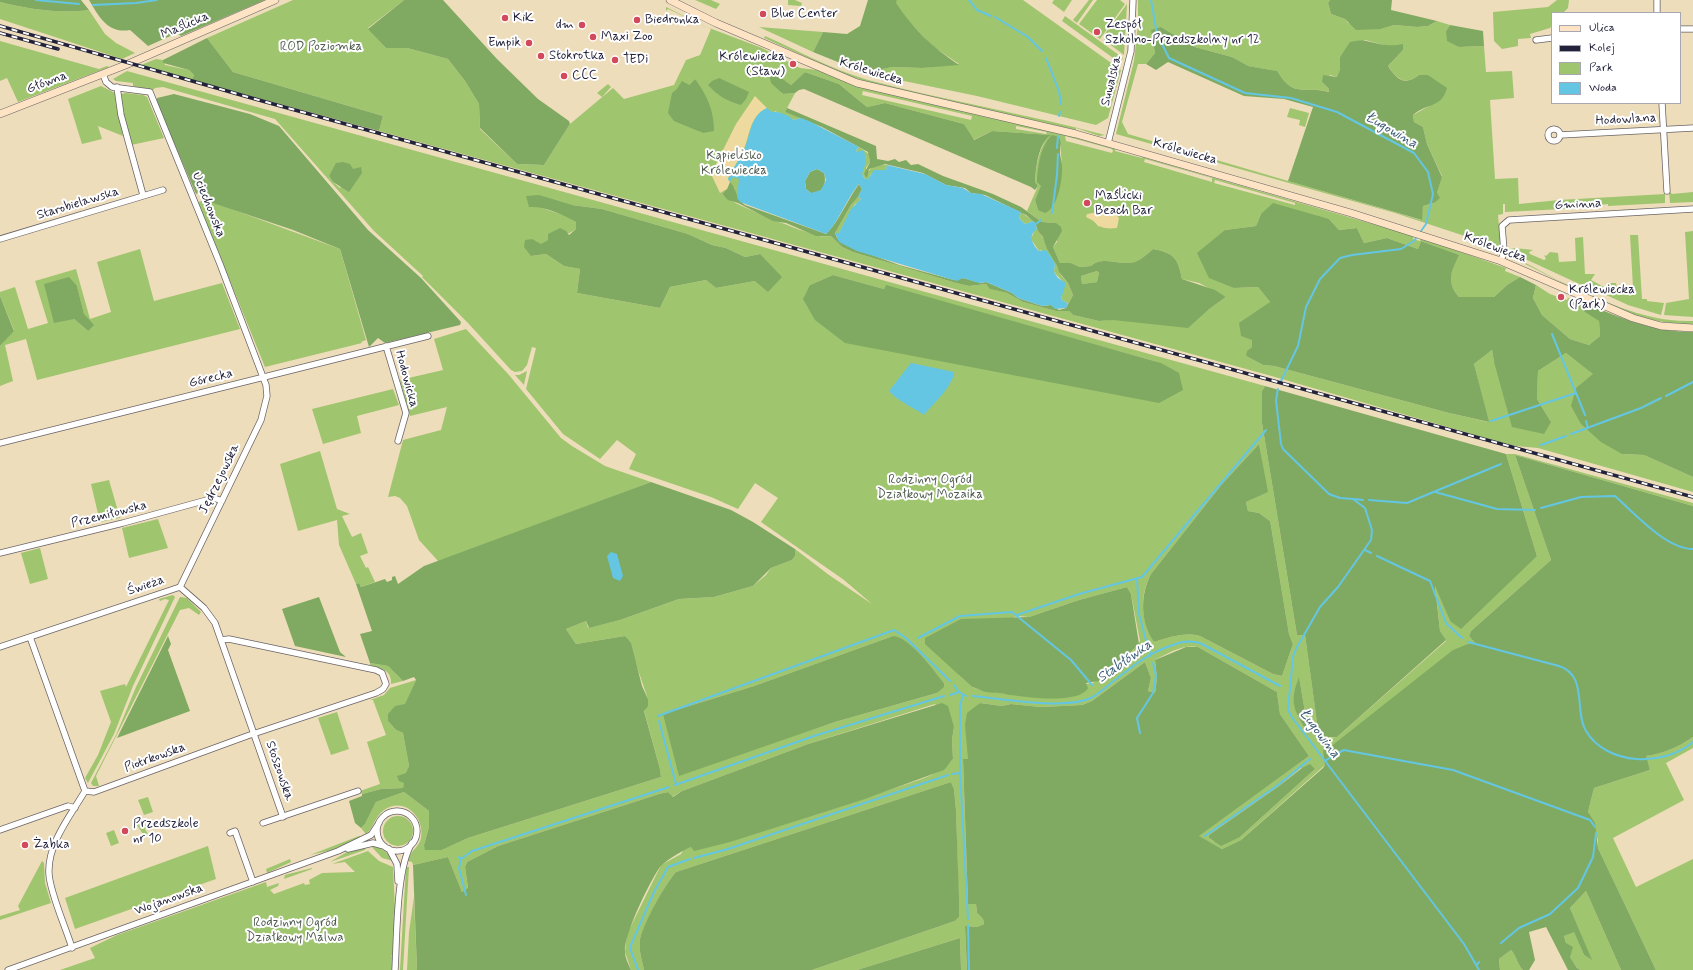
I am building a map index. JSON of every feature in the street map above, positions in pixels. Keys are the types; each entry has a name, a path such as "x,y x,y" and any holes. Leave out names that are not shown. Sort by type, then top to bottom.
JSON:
{"street":[{"name":"Maślicka","path":"103,74 275,0"},
{"name":"Królewiecka","path":"670,0 716,23 857,83 1033,123 1108,142 1420,234 1501,261 1633,318 1662,326 1693,328"},
{"name":"Suwalska","path":"1108,142 1131,51 1133,0"},
{"path":"1657,0 1657,12"},
{"path":"1681,29 1693,29"},
{"path":"1536,40 1551,38"},
{"path":"103,74 109,84 117,87 121,115 143,196"},
{"name":"Główna","path":"0,114 103,74"},
{"name":"Uciechowska","path":"117,87 150,92 264,377"},
{"path":"1662,104 1667,191"},
{"name":"Hodowlana","path":"1560,135 1693,128"},
{"name":"Starobielawska","path":"0,238 163,190"},
{"name":"Gminna","path":"1501,261 1504,251 1502,227 1504,223 1509,220 1693,209"},
{"name":"Górecka","path":"0,443 428,336"},
{"name":"Hodowicka","path":"386,346 406,413 398,441"},
{"name":"Jędrzejowska","path":"180,587 261,420 267,396 264,377"},
{"name":"Przemiłowska","path":"0,553 123,523 214,498 222,501"},
{"name":"Świeża","path":"0,647 180,587 209,614 222,640 254,733"},
{"path":"30,637 86,791 52,851 49,875 72,948"},
{"name":"Piotrkowska","path":"86,791 94,792 254,733 376,693 385,686 384,676 376,670 229,639 222,640"},
{"name":"Stoszowska","path":"254,733 283,817"},
{"name":"Stoszowska","path":"264,823 358,791"},
{"path":"0,830 68,806 75,808"},
{"path":"396,970 399,904 398,866 378,835 379,823 388,813 394,811 408,814 413,818 417,831 404,862 399,904"},
{"name":"Wojanowska","path":"8,970 338,851 370,836 379,823"},
{"path":"230,833 235,831 253,882"},
{"name":"Wojanowska","path":"338,851 372,843 387,847"},
{"path":"387,847 402,850 412,843"}],"green space":[{"path":"0,0 81,0 89,10 67,11 33,9 0,2"},
{"path":"89,0 265,0 181,36 177,33 148,46 130,30 122,31 110,27 101,18"},
{"path":"293,0 404,0 368,28 386,48 407,48 448,59 465,81 479,104 480,129 517,164 544,165 570,124 613,88 624,99 674,85 686,60 700,55 711,29 707,27 762,48 800,68 817,70 855,86 1048,130 1115,149 1115,151 1142,157 1414,236 1413,239 1420,241 1421,238 1506,268 1505,271 1520,277 1507,285 1494,297 1459,297 1452,286 1451,281 1452,271 1458,255 1421,241 1418,249 1387,238 1364,243 1357,228 1339,230 1329,219 1261,214 1256,226 1225,230 1234,288 1258,287 1270,302 1252,340 1252,347 1246,356 1263,365 1274,366 1488,422 1474,364 1492,350 1494,362 1551,422 1537,399 1538,371 1566,353 1594,374 1622,454 1644,455 1693,477 1693,492 1538,448 1516,446 1496,441 1268,375 379,131 383,116 233,72 207,38","holes":["805,72 839,84 867,107 885,103 964,124 973,140 992,131 1050,135 1041,150 1036,169 1035,182 1038,186 1027,211 1042,222 1056,223 1057,242 1053,247 1060,263 1071,263 1080,267 1091,266 1101,261 1131,263 1139,260 1153,249 1166,252 1177,261 1182,279 1199,283 1226,297 1208,310 1099,321 1073,315 1069,311 1056,311 1023,302 1007,293 991,289 986,284 969,286 956,283 853,252 842,247 831,236 820,236 781,223 750,210 737,204 722,194 735,188 735,195 738,197 739,188 775,111 793,120 801,118 785,112 795,93 782,94 779,76 791,85","695,79 703,133 691,127 672,93 689,85","863,91 972,116 971,120 862,95","1016,126 1047,132 1046,134 1016,129","1065,136 1112,149 1112,153 1066,141","1061,144 1062,172 1060,178 1038,210 1035,200","1145,159 1212,178 1212,182 1144,162","1215,180 1295,203 1295,205 1214,183","1105,211 1099,227 1092,219"]},
{"path":"404,0 443,0 497,59 538,99 569,121 570,124 544,165 517,164 480,128 479,104 465,81 448,59 407,48 386,48 368,29"},
{"path":"695,0 711,0 720,4 716,9"},
{"path":"788,0 795,0 802,3 801,6 788,5"},
{"path":"868,0 897,0 896,3 917,30 940,51 959,65 922,68 892,67 865,73 813,52 823,32 847,34 860,26"},
{"path":"897,0 1023,0 1121,70 1108,118 1096,125 977,96 865,73 892,67 922,68 959,64 931,45 910,23 895,3"},
{"path":"1054,0 1072,0 1064,12 1052,3"},
{"path":"1089,0 1093,0 1077,23 1073,20"},
{"path":"1097,0 1120,0 1125,4 1100,39 1079,24"},
{"path":"1138,0 1330,0 1328,3 1331,14 1345,19 1348,23 1381,29 1394,25 1417,27 1428,26 1437,21 1450,25 1446,31 1459,47 1484,46 1486,72 1512,71 1514,98 1490,100 1495,179 1518,178 1519,204 1559,200 1665,194 1665,203 1608,206 1608,204 1600,205 1600,207 1505,212 1505,204 1503,204 1503,214 1498,215 1501,248 1395,213 1116,134 1134,61 1138,25","holes":["1161,27 1195,47 1232,57 1247,66 1276,71 1282,80 1294,88 1330,92 1322,82 1330,75 1337,77 1340,69 1340,57 1365,40 1403,50 1388,66 1401,80 1409,80 1419,75 1429,106 1413,115 1414,122 1423,127 1427,144 1442,176 1434,203 1423,206 1421,220 1128,134 1122,122 1138,64 1146,64 1155,53 1153,37"]},
{"path":"1330,0 1392,0 1391,10 1437,21 1428,26 1417,27 1394,25 1381,29 1356,30 1345,19 1331,14 1328,3"},
{"path":"1557,0 1569,0 1568,8 1564,12 1551,12 1550,28 1530,34 1531,38 1518,39 1518,46 1502,49 1494,41 1493,12 1548,7"},
{"path":"0,2 44,10 89,10 105,34 116,43 135,53 122,59 0,19"},
{"path":"1127,4 1124,55 1104,40 1104,35"},
{"path":"666,7 697,22 668,9 666,11"},
{"path":"1065,16 1123,58 1120,63 1062,21"},
{"path":"1450,25 1483,31 1484,46 1459,47 1447,41 1446,31"},
{"path":"759,27 823,32 813,52"},
{"path":"1161,27 1195,47 1232,57 1248,66 1277,71 1288,85 1294,88 1329,92 1329,89 1322,82 1323,75 1337,77 1340,69 1340,57 1350,42 1366,41 1389,45 1403,44 1403,50 1388,66 1398,78 1405,81 1419,75 1428,75 1447,88 1444,95 1438,102 1413,115 1414,122 1423,127 1427,144 1442,177 1437,193 1440,198 1434,203 1423,206 1422,220 1288,181 1313,107 1284,99 1244,96 1168,62 1156,70 1146,64 1155,53 1151,30"},
{"path":"765,36 829,66 868,80 1046,120 1105,135 1099,136 1076,128 1076,130 867,82 844,74 764,38"},
{"path":"207,38 233,72 383,116 379,131 192,80 194,75 189,70 163,63 163,60"},
{"path":"0,41 99,69 107,66 109,67 18,102 7,78 0,81"},
{"path":"156,59 163,60 165,65 189,70 194,75 192,80 141,65"},
{"name":"Rodzinny Ogród Działkowy Mozaika","path":"127,71 1265,386 1262,391 1262,423 1297,635 1305,635 1319,736 1323,738 1337,737 1446,641 1440,631 1435,584 1450,621 1537,556 1506,454 1515,454 1693,503 1693,506 1515,455 1551,560 1471,631 1469,636 1477,645 1325,765 1241,840 1222,849 1198,836 1309,756 1280,714 1277,692 1198,647 1192,646 1181,648 1155,660 1157,678 1155,693 1148,691 1151,678 1145,662 1092,701 1082,705 1041,707 1011,704 1002,706 980,703 972,711 968,759 963,760 968,904 976,904 977,913 983,919 984,924 977,927 965,926 967,970 961,970 960,938 857,970 812,970 955,921 959,917 956,810 954,789 951,782 676,872 661,894 642,932 640,939 640,954 644,970 631,970 625,952 627,934 661,865 681,854 684,849 840,806 933,774 948,765 953,759 952,740 954,727 935,704 808,744 682,791 672,797 668,792 659,794 498,846 467,862 465,867 468,889 462,892 448,857 413,865 412,862 408,861 409,857 420,841 421,830 420,823 416,816 406,807 391,806 381,812 366,834 361,828 365,824 376,802 404,792 429,811 429,827 424,845 442,850 468,838 661,777 644,710 648,699 625,636 576,644 566,629 586,621 588,628 620,620 679,599 714,597 753,586 766,575 771,568 792,560 795,556 795,549 829,575 872,604 844,580 761,522 778,498 755,483 738,509 711,497 629,469 636,454 617,440 600,459 563,434 526,389 536,348 532,347 527,365 522,371 515,372 511,370 468,323 422,277 423,276 374,231 275,119 163,87 155,88 153,90 133,86 133,83 116,81 113,79","holes":["335,168 353,169 340,188 329,176","572,205 602,209 688,234 712,245 726,248 745,257 760,254 755,281 716,288 706,280 670,287 660,308 577,293 580,269 564,266 546,254 531,256 546,241 566,235 576,229 576,222 566,216 536,206","833,275 884,289 886,286 1161,363 810,285","1259,444 1267,492 1246,502 1248,511 1259,513 1270,521 1289,634 1293,644 1282,676 1273,674 1200,636 1182,635 1154,642 1146,626 1143,608 1143,600 1147,582 1151,574 1222,484","1127,587 1131,594 1140,641 1129,656 1119,664 1115,663 1093,683 1007,694 980,690 972,687 959,675 1011,619 1017,616 1029,617 1079,600","893,636 910,645 944,683 937,693 835,722 772,743 663,714 754,686","1299,678 1309,734 1297,714 1294,694","1301,768 1315,769 1240,837 1213,841 1209,838 1209,835 1279,786"]},
{"path":"805,72 839,84 867,107 885,103 964,124 974,140 992,131 1051,135 1043,144 1038,156 1035,182 1038,186 1035,190 804,89 795,93 783,94 771,83 769,74 779,76 791,85"},
{"path":"719,78 749,92 741,105 723,98 708,85 712,81"},
{"path":"695,79 709,103 713,116 714,131 703,133 674,121 668,113 672,93 677,89 682,81 689,85"},
{"path":"608,84 611,87 602,97 597,93"},
{"path":"101,86 115,93 123,136 98,126 102,139 82,144 68,99"},
{"path":"126,93 143,95 147,97 164,138 131,145 124,120 121,94"},
{"path":"174,94 250,114 279,126 368,230 421,278 461,322 460,325 385,343 378,338 369,347 340,249 293,230 204,200 201,192 196,194 156,101 157,98"},
{"path":"787,108 876,146 877,159 888,161 895,159 899,162 906,160 911,165 918,164 943,176 993,194 1021,207 1042,222 1056,223 1061,227 1062,231 1053,247 1060,263 1071,263 1080,267 1091,266 1101,261 1131,263 1139,260 1153,249 1166,252 1177,261 1182,279 1215,290 1226,297 1208,310 1188,328 1113,320 1099,321 1073,315 1069,311 1056,311 1023,302 1007,293 990,289 986,284 969,286 956,283 853,252 842,247 831,236 816,236 786,223 773,221 738,203 728,200 722,194 727,189 730,182 739,199 745,205 826,234 835,224 859,184 862,189 835,233 837,238 859,250 899,265 954,280 963,278 981,283 986,282 1012,293 1018,298 1042,306 1051,305 1059,310 1066,308 1073,295 1068,283 1059,272 1035,223 1026,215 985,195 971,193 965,188 946,185 923,173 885,164 869,169 867,178 864,174 870,162 868,152 822,127 785,112","holes":["1097,271 1099,273 1097,282 1082,284 1081,276"]},
{"path":"1290,108 1309,113 1305,127 1299,125 1300,120 1287,117"},
{"path":"1052,135 1059,137 1060,141 1062,177 1059,192 1053,206 1045,213 1038,210 1035,200 1041,186 1037,182 1040,157 1045,145"},
{"path":"859,147 869,154 870,162 866,168 868,172 874,167 882,164 887,165 886,170 871,174 868,180 865,179 862,174 865,157 861,152 857,152 856,150"},
{"path":"343,162 350,164 353,169 361,167 362,173 349,192 333,182 329,176 336,163"},
{"path":"817,169 824,173 824,184 819,192 811,193 806,189 805,181 810,172"},
{"path":"1669,191 1672,194 1693,192 1693,202 1670,203"},
{"path":"539,195 572,205 602,209 688,234 712,245 726,248 745,257 760,254 782,277 768,292 755,281 716,288 706,280 670,287 660,308 577,293 580,269 564,266 546,254 531,256 524,247 525,240 532,239 541,244 548,240 548,234 560,228 566,231 569,235 576,229 576,222 565,216 547,209 529,207 526,196"},
{"path":"858,197 861,199 855,204 839,233 835,233 851,205"},
{"path":"207,200 340,249 366,340 361,342 362,343 265,367 198,202"},
{"path":"1273,203 1329,219 1339,230 1357,228 1364,243 1387,238 1418,249 1421,241 1459,255 1452,272 1451,282 1459,297 1494,297 1507,285 1520,277 1536,285 1533,298 1542,315 1570,339 1589,345 1600,336 1599,321 1579,308 1580,301 1622,318 1649,326 1693,332 1693,477 1644,455 1622,454 1601,442 1581,424 1571,406 1576,388 1593,374 1566,353 1538,371 1537,399 1551,422 1544,434 1512,427 1492,350 1474,364 1489,422 1449,413 1274,366 1263,365 1246,356 1247,351 1252,347 1252,340 1241,336 1239,323 1270,302 1258,287 1234,288 1209,278 1197,253 1225,230 1256,226 1261,214"},
{"path":"1021,212 1033,221 1025,224 1019,218"},
{"path":"1035,229 1037,229 1044,239 1046,247 1050,251 1061,275 1068,283 1073,295 1068,304 1061,299 1064,283 1054,272 1055,264 1041,250 1039,251 1031,239"},
{"path":"1693,231 1693,317 1664,315 1666,303 1689,299 1685,232"},
{"path":"1630,235 1638,235 1642,299 1664,303 1661,315 1628,305 1604,294 1608,283 1616,283 1617,288 1633,287"},
{"path":"1583,237 1585,274 1595,274 1591,280 1604,287 1601,294 1510,252 1511,249 1515,248 1533,250 1529,252 1530,254 1544,260 1546,259 1544,255 1546,256 1550,252 1558,253 1559,262 1576,261 1575,238"},
{"path":"140,249 154,301 222,283 240,329 37,380 26,339 5,345 13,381 0,386 0,346 14,330 0,296 0,292 15,287 28,329 48,323 35,281 76,269 90,319 111,312 97,262","holes":["77,286 88,331 74,319"]},
{"path":"1517,260 1606,302 1640,314 1675,321 1693,321 1693,324 1669,323 1624,311 1580,292"},
{"path":"1097,271 1099,273 1097,282 1082,284 1081,276"},
{"path":"833,275 884,289 886,285 1161,363 1179,373 1183,390 1159,403 845,343 815,320 803,299 810,285"},
{"path":"69,277 77,286 84,314 94,325 88,331 74,319 54,323 44,284"},
{"path":"1536,285 1550,294 1567,300 1568,298 1580,301 1579,305 1599,321 1600,336 1589,345 1570,339 1542,315 1533,298"},
{"path":"0,296 14,331 0,346"},
{"path":"466,329 509,375 561,438 605,466 651,482 439,562 419,540 407,506 400,498 395,496 388,497 403,440 441,430 447,407 410,416 400,380 443,370 434,339"},
{"path":"527,371 524,385 515,375 519,375"},
{"path":"1265,386 1506,454 1537,556 1461,629 1450,621 1435,586 1440,631 1446,640 1337,737 1319,737 1305,635 1297,635 1262,423 1262,391"},
{"path":"393,389 399,405 357,416 361,433 323,444 312,409"},
{"path":"1259,444 1268,492 1246,502 1248,511 1259,513 1270,521 1289,634 1293,644 1282,676 1273,674 1200,636 1182,635 1154,642 1146,626 1143,608 1143,599 1147,582 1151,574 1222,484"},
{"path":"320,451 337,509 350,514 342,516 352,537 361,533 368,553 360,556 366,568 368,567 375,582 361,587 359,583 356,584 339,545 337,520 298,531 280,464"},
{"path":"1515,455 1693,506 1693,737 1670,750 1646,756 1650,770 1594,788 1588,812 1595,823 1598,848 1656,970 1621,970 1586,891 1570,908 1592,960 1584,955 1574,932 1564,936 1566,943 1573,947 1570,957 1577,968 1581,970 1568,970 1546,927 1529,932 1535,960 1529,970 1523,970 1511,950 1499,959 1500,970 967,970 965,926 977,927 984,924 983,919 977,913 976,904 968,904 963,759 968,759 965,725 967,713 980,703 1002,706 1011,704 1041,707 1082,705 1092,701 1145,662 1151,678 1148,691 1155,693 1157,678 1155,660 1186,647 1198,647 1277,692 1280,714 1309,756 1199,836 1222,849 1241,840 1323,768 1325,765 1323,750 1329,750 1334,744 1453,650 1468,644 1476,644 1469,636 1471,631 1551,560"},
{"path":"109,480 120,518 100,522 91,484"},
{"path":"651,482 731,510 753,522 795,549 795,556 792,560 771,568 753,586 714,597 679,599 620,620 589,628 586,621 566,629 576,644 625,636 631,643 642,686 648,699 648,706 644,711 661,777 468,838 442,850 425,850 424,845 429,827 429,811 404,792 376,802 365,824 361,828 355,823 349,801 362,796 362,794 381,789 403,788 404,783 399,781 397,776 406,773 409,766 403,733 396,730 388,721 388,714 395,706 405,704 416,680 414,677 403,681 388,666 370,663 360,634 372,631 356,584 359,583 361,587 385,579 387,582 392,580 392,577 395,576 398,584 424,566"},
{"path":"158,519 168,548 129,558 122,528"},
{"path":"40,548 48,579 30,584 21,553"},
{"path":"1127,587 1131,594 1139,644 1119,664 1115,663 1112,666 1111,672 1099,681 1086,683 1088,688 1083,693 1073,697 1036,698 983,691 972,687 925,644 925,638 961,619 1029,617 1079,600"},
{"path":"173,595 175,597 133,686 114,734 88,783 85,778 98,755 111,722 100,691 125,684 126,687 169,600 165,599 160,601 159,599"},
{"path":"180,597 187,598 201,612 199,615 189,608 180,610 96,776 99,786 93,786 91,783 116,735 136,687"},
{"path":"319,597 340,652 346,657 295,646 282,609"},
{"path":"168,636 171,644 168,650 190,711 117,738"},
{"path":"893,636 907,642 914,648 944,683 944,687 937,693 835,722 679,776 663,714 754,686"},
{"path":"370,663 388,666 403,681 391,684 390,676 385,670 370,665"},
{"path":"1299,677 1309,735 1295,708 1294,694"},
{"path":"416,680 405,705 388,714 388,721 396,730 403,733 409,766 403,788 381,789 362,794 360,791 380,784 367,742 386,735 373,700 370,700 384,695 390,688"},
{"path":"942,703 948,706 954,727 952,740 953,759 944,770 862,800 730,842 694,851 691,847 663,864 644,896 628,934 625,954 631,970 417,970 413,865 448,857 462,892 468,888 465,867 467,862 498,846 659,794 668,792 673,797 682,791 808,744"},
{"path":"337,712 349,749 331,755 318,718"},
{"path":"1693,737 1693,748 1666,763 1684,800 1613,838 1636,887 1693,859 1693,970 1656,970 1598,848 1598,840 1588,812 1594,788 1650,770 1645,756 1670,750"},
{"path":"1310,764 1315,769 1240,837 1221,846 1209,838 1209,835 1302,768"},
{"path":"951,782 954,789 956,810 959,898 959,917 955,921 812,970 644,970 640,954 640,939 642,932 655,904 666,885 676,872"},
{"path":"148,797 153,812 144,815 138,800"},
{"path":"398,816 408,821 413,831 408,841 398,846 388,841 383,831 388,821"},
{"path":"143,821 147,827 145,829 148,834 145,837 137,825"},
{"path":"114,830 119,843 111,846 106,833"},
{"path":"359,836 361,837 332,850 310,855"},
{"path":"208,846 216,879 75,929 65,898"},
{"path":"371,846 384,850 393,861 382,858"},
{"path":"366,847 365,850 330,862 347,852"},
{"name":"Rodzinny Ogród Działkowy Malwa","path":"368,851 379,861 393,867 395,916 393,916 395,917 393,955 391,956 393,957 392,970 60,970 95,958 90,948 117,935 266,882 267,887 279,883 278,886 270,890 274,894 304,883 305,885 310,884 309,880 322,873 355,872 345,862 332,864"},
{"path":"290,859 291,862 267,873 266,869"},
{"path":"42,861 44,863 45,883 51,903 0,920 0,916 20,910 18,906"},
{"path":"406,867 409,867 403,970 400,970"},
{"path":"312,869 284,879 285,875"},
{"path":"1586,891 1621,970 1581,970 1577,968 1570,957 1564,936 1574,931 1584,955 1591,959 1570,908"},
{"path":"414,897 417,970 407,970 409,932"},
{"path":"960,938 961,970 857,970"},
{"path":"1511,950 1523,970 1500,970 1499,959"}],"sand":[{"path":"755,96 767,108 753,121 740,158 728,179 730,182 727,189 720,193 711,174 736,124"},
{"path":"1107,208 1112,210 1119,218 1117,228 1102,227 1086,217 1087,214 1105,211"}],"water":[{"path":"767,108 772,112 786,115 793,120 801,118 859,147 856,150 857,152 864,150 866,162 862,174 865,179 868,179 874,170 886,170 887,165 925,174 946,185 963,188 971,193 981,194 1021,212 1019,218 1025,224 1033,221 1035,223 1037,229 1034,231 1032,237 1034,245 1039,251 1047,251 1055,264 1054,272 1058,278 1066,283 1061,299 1068,304 1066,308 1055,309 1051,305 1042,306 1018,298 1012,293 986,282 979,283 963,278 957,281 857,251 839,242 835,233 839,233 851,209 861,199 858,197 862,189 859,184 834,225 826,234 740,202 737,198 739,179 733,177 730,182 728,179 746,146 751,127 761,112","holes":["817,169 824,173 826,180 821,190 811,193 806,189 805,181 810,172"]},
{"path":"911,363 954,372 947,389 924,415 901,401 889,391"},
{"path":"611,552 617,554 623,576 620,581 613,578 607,556"}],"waterway":[{"path":"36,0 79,4"},
{"path":"93,5 136,3 157,0"},
{"path":"969,0 977,10 991,16"},
{"name":"Ługowina","path":"1151,0 1157,34 1169,58 1245,93 1291,98 1337,112 1414,153 1428,172 1433,194 1426,224 1414,241 1401,249 1352,255 1340,258 1320,279 1306,307 1298,346 1281,381"},
{"path":"995,17 1028,37 1042,51"},
{"path":"1046,58 1059,91 1061,104"},
{"path":"1059,116 1060,112"},
{"path":"1057,148 1058,136"},
{"path":"1052,213 1058,154"},
{"path":"1036,224 1041,220"},
{"path":"1552,334 1585,415"},
{"path":"1666,396 1693,382"},
{"name":"Ługowina","path":"1278,389 1276,400 1281,444 1283,449 1329,494 1340,498 1353,499 1365,508 1372,530 1371,540 1338,587 1320,607 1296,649 1293,657 1288,709 1291,716 1464,944 1479,970"},
{"path":"1491,421 1576,393"},
{"path":"1571,434 1641,408 1661,398"},
{"path":"1586,421 1588,428"},
{"path":"1017,615 1079,594 1142,577 1266,430"},
{"path":"1541,445 1566,436"},
{"path":"1369,500 1407,503 1501,464"},
{"path":"1435,492 1497,509 1535,510"},
{"path":"1541,508 1581,497 1615,496 1661,537 1672,543 1693,549"},
{"name":"Ługowina","path":"1354,499 1363,500"},
{"path":"1365,550 1371,553"},
{"path":"1377,556 1430,581 1446,623 1462,638"},
{"path":"1137,579 1139,614 1147,644"},
{"path":"918,638 960,616 1012,612 1071,660 1092,685"},
{"path":"658,716 894,630 906,638 950,681"},
{"name":"Stabłówka","path":"973,696 1033,703 1066,703 1080,701 1094,696 1147,656 1164,648 1188,642 1202,644 1280,686"},
{"path":"1468,642 1559,666 1568,671 1574,677 1577,686 1581,714 1586,731 1595,743 1608,751 1621,756 1636,759 1652,759 1667,756 1681,750 1693,742"},
{"name":"Stabłówka","path":"1149,650 1151,656"},
{"path":"1140,733 1137,718 1153,693 1156,676 1153,663"},
{"name":"Stabłówka","path":"954,685 959,692 966,696"},
{"path":"950,695 959,692"},
{"name":"Stabłówka","path":"963,695 960,706 960,773 968,919"},
{"path":"675,785 814,736 944,696"},
{"path":"659,721 676,784"},
{"path":"1336,754 1344,750 1453,770 1590,820 1595,827"},
{"name":"Ługowina","path":"1325,761 1331,757"},
{"path":"1205,836 1278,785 1310,759"},
{"path":"952,774 960,773"},
{"path":"694,858 728,849 948,775"},
{"path":"459,857 461,859 472,851 669,787"},
{"path":"1501,943 1519,928 1550,914 1578,888 1593,857 1596,833"},
{"path":"461,859 459,868 466,895"},
{"path":"638,970 631,951 631,945 654,892 668,867 690,859"},
{"name":"Stabłówka","path":"968,925 969,970"}],"railway":[{"path":"0,26 248,97 1693,497"},
{"path":"0,33 58,49"}],"place":[{"name":"Blue Center","path":"763,14"},
{"name":"KiK","path":"505,18"},
{"name":"Biedronka","path":"637,20"},
{"name":"dm","path":"582,25"},
{"name":"Zespół Szkolno-Przedszkolny nr 12","path":"1097,32"},
{"name":"Maxi Zoo","path":"593,37"},
{"name":"Empik","path":"529,43"},
{"name":"Stokrotka","path":"541,56"},
{"name":"TEDi","path":"615,60"},
{"name":"Królewiecka (Staw)","path":"793,64"},
{"name":"CCC","path":"564,76"},
{"name":"Maślicki Beach Bar","path":"1087,203"},
{"name":"Królewiecka (Park)","path":"1561,297"},
{"name":"Przedszkole nr 10","path":"125,831"},
{"name":"Żabka","path":"25,845"}],"park label":[{"name":"ROD Poziomka","path":"321,47"},
{"name":"Kąpielisko Królewiecka","path":"734,164"}]}
